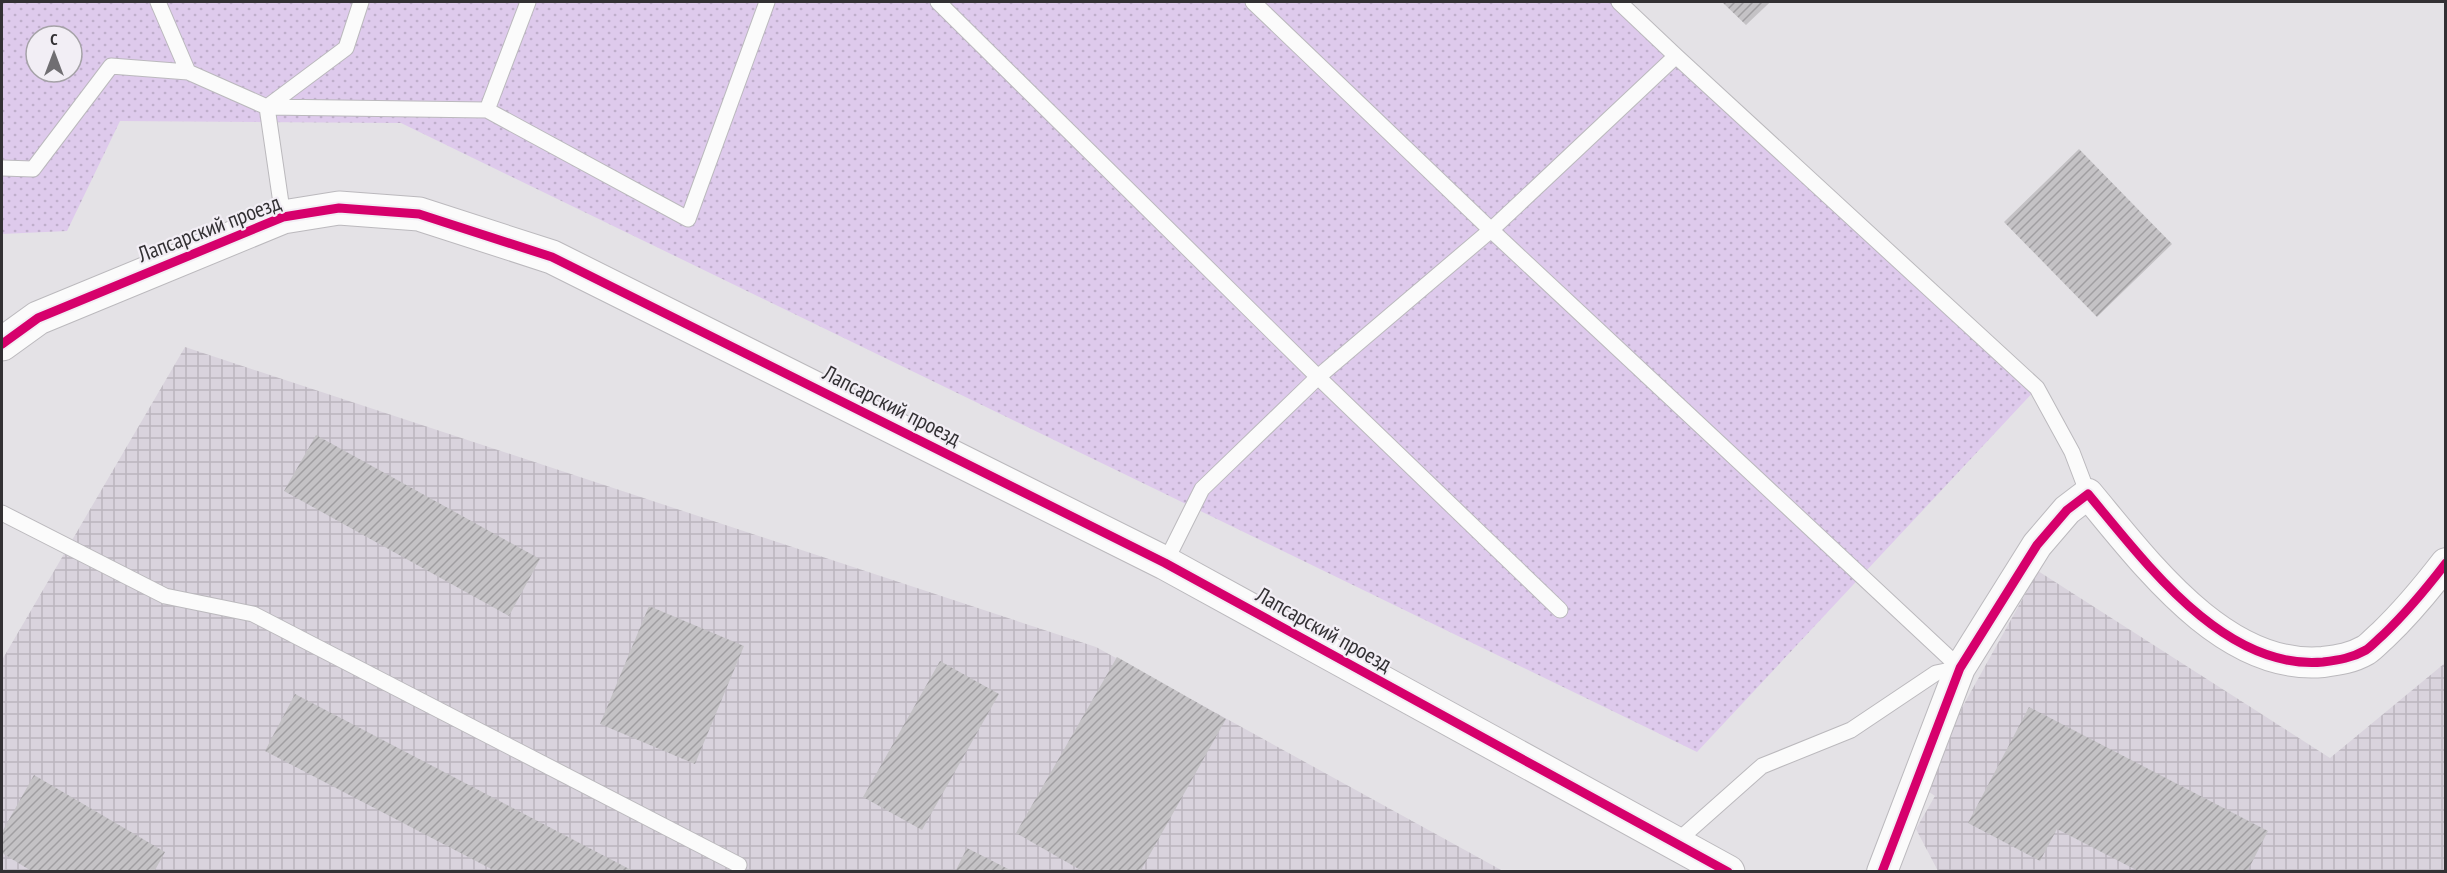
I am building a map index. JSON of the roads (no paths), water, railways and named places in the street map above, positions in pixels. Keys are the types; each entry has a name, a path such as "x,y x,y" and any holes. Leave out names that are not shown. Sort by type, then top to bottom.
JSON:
{"street":[{"name":"Лапсарский проезд","path":"2,344 38,318 283,217 339,208 418,214 552,256 1165,563 1728,872"},
{"path":"1882,872 1960,668 2037,545 2067,510 2088,495 2187,606 2242,646 2279,660 2312,663 2345,660 2368,649 2407,613 2445,563"}],"lane":[{"path":"158,2 188,72"},
{"path":"267,107 346,48 361,2"},
{"path":"487,110 528,2"},
{"path":"2,168 33,169 111,66 188,72 267,107 487,110 688,219 767,2"},
{"path":"938,2 1318,377 1560,610"},
{"path":"1253,2 1491,230 1960,668"},
{"path":"1620,2 2037,388 2072,452 2088,495"},
{"path":"1165,563 1202,489 1318,377 1491,230 1676,56"},
{"path":"267,107 283,217"},
{"path":"2,513 165,596 253,614 739,865"},
{"path":"1674,844 1762,766 1851,730 1936,673 1960,668"}]}
